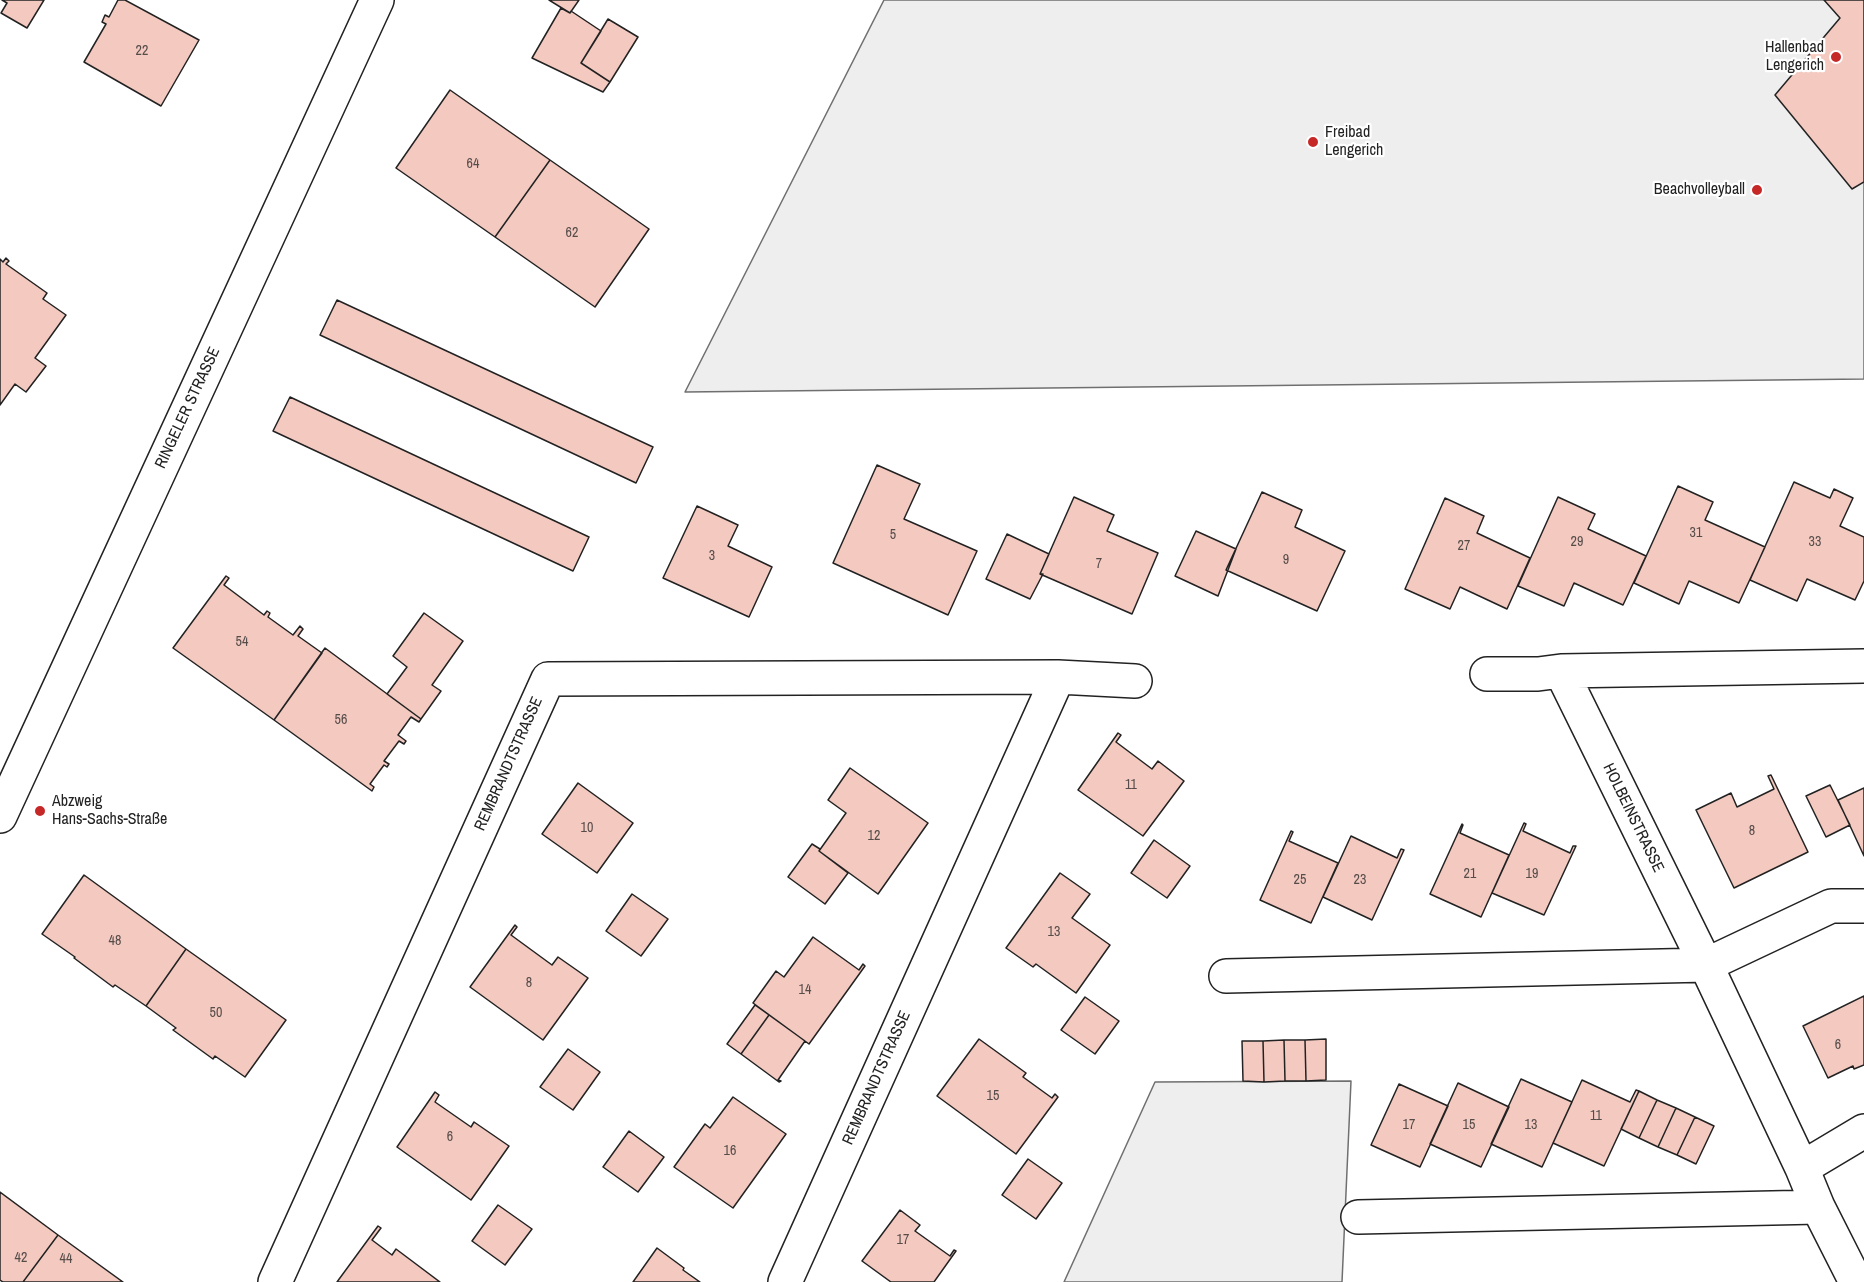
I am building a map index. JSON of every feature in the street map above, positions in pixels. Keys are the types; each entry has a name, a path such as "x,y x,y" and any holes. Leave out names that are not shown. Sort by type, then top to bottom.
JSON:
{"street":[{"name":"RINGELER STRASSE","path":"0,816 377,0"},
{"path":"1486,674 1864,666"},
{"name":"HOLBEINSTRASSE","path":"1561,671 1706,965 1802,1168 1818,1207 1856,1282"},
{"name":"REMBRANDTSTRASSE","path":"785,1282 1058,677"},
{"name":"REMBRANDTSTRASSE","path":"275,1282 548,679 1058,677 1135,681"},
{"path":"1226,976 1706,965 1831,906 1864,906"},
{"path":"1802,1168 1864,1131"},
{"path":"1358,1217 1818,1207"}],"shaded area":[{"name":"Freibad Lengerich","path":"884,0 1864,0 1864,379 685,392"},
{"path":"1351,1081 1342,1282 1064,1282 1155,1082"}],"building":[{"path":"2,0 44,0 27,28 1,13 7,3"},
{"path":"118,0 125,0 199,40 161,106 84,62 106,24 102,22 105,15 109,17"},
{"path":"549,0 579,0 570,13"},
{"name":"Hallenbad Lengerich","path":"1824,0 1864,0 1864,182 1852,189 1775,95 1840,18"},
{"path":"561,8 570,13 571,11 601,31 581,63 610,82 603,92 532,58"},
{"path":"608,19 638,37 610,82 581,63"},
{"path":"450,90 550,160 495,237 396,168"},
{"path":"550,160 649,229 595,307 495,237"},
{"path":"6,258 9,261 6,264 47,293 43,299 66,315 35,358 46,366 26,392 15,384 0,405 0,259 3,262"},
{"path":"337,300 653,447 636,483 320,335"},
{"path":"290,397 589,537 573,571 273,431"},
{"path":"877,465 920,484 904,519 977,551 948,615 833,563"},
{"path":"1794,482 1830,498 1834,489 1853,498 1840,526 1864,537 1864,581 1855,600 1807,579 1797,601 1750,580"},
{"path":"1678,486 1713,502 1705,520 1765,547 1739,603 1689,581 1679,604 1634,583"},
{"path":"1262,492 1302,510 1295,527 1345,551 1317,611 1226,570"},
{"path":"1074,497 1114,515 1107,531 1158,553 1132,614 1040,574"},
{"path":"1558,497 1595,514 1588,529 1646,556 1623,605 1574,583 1564,606 1518,586"},
{"path":"1445,498 1484,516 1477,533 1530,558 1507,609 1460,587 1450,609 1405,589"},
{"path":"697,506 738,525 728,546 772,567 749,617 663,578"},
{"path":"1196,531 1236,549 1218,596 1175,576"},
{"path":"1007,534 1049,554 1040,574 1043,574 1030,599 986,579"},
{"path":"226,576 229,578 224,585 264,615 267,611 270,613 268,617 293,635 300,626 303,629 298,636 322,653 274,720 173,648"},
{"path":"424,613 463,641 432,685 441,691 421,719 387,694 407,667 393,656"},
{"path":"325,648 421,719 419,722 411,717 398,735 406,741 404,744 399,741 384,761 389,764 387,767 384,765 370,784 374,787 372,791 274,720"},
{"path":"1118,733 1121,735 1116,742 1152,769 1158,761 1184,781 1143,836 1078,790"},
{"path":"850,768 928,823 878,894 819,851 846,813 828,800"},
{"path":"1771,775 1808,852 1734,888 1696,810 1731,793 1737,807 1774,789 1768,776"},
{"path":"578,783 633,823 597,873 542,834"},
{"path":"1830,785 1850,825 1826,837 1806,796"},
{"path":"1864,788 1864,856 1838,800"},
{"path":"1524,823 1526,824 1523,831 1570,853 1573,846 1576,846 1544,915 1492,893"},
{"path":"1462,824 1460,833 1509,855 1481,917 1430,894"},
{"path":"1291,831 1293,832 1289,841 1338,863 1311,923 1260,900"},
{"path":"1351,836 1397,858 1401,849 1404,850 1372,920 1323,897"},
{"path":"1154,840 1190,866 1167,898 1131,873"},
{"path":"812,844 848,873 825,904 788,877"},
{"path":"1060,873 1090,894 1072,918 1110,945 1076,993 1036,964 1033,967 1006,948"},
{"path":"84,875 186,949 146,1006 115,985 113,987 42,934"},
{"path":"632,894 668,919 641,956 606,931"},
{"path":"515,925 517,927 511,935 552,965 558,957 588,978 543,1040 470,987"},
{"path":"813,937 859,970 863,964 865,966 809,1044 753,1003 776,971 784,977"},
{"path":"186,949 286,1020 245,1077 215,1056 213,1059 173,1030 176,1028 146,1006"},
{"path":"1864,996 1864,1065 1854,1069 1853,1066 1828,1078 1803,1026"},
{"path":"1085,997 1119,1021 1095,1054 1061,1030"},
{"path":"755,1005 769,1015 741,1054 727,1044"},
{"path":"769,1015 805,1041 778,1080 781,1081 779,1082 741,1054"},
{"path":"979,1039 1026,1073 1023,1077 1052,1098 1055,1094 1058,1097 1016,1154 937,1096"},
{"path":"1326,1039 1326,1080 1306,1081 1305,1040"},
{"path":"1284,1040 1305,1040 1306,1081 1285,1081"},
{"path":"1284,1040 1285,1081 1264,1082 1263,1041"},
{"path":"1242,1041 1263,1041 1264,1082 1243,1081"},
{"path":"568,1049 600,1072 573,1110 540,1087"},
{"path":"1521,1079 1572,1102 1542,1167 1491,1144"},
{"path":"1582,1080 1630,1102 1636,1090 1639,1091 1604,1166 1553,1143"},
{"path":"1458,1083 1509,1107 1481,1167 1430,1144"},
{"path":"1399,1084 1448,1106 1420,1167 1371,1145"},
{"path":"1639,1091 1657,1100 1639,1138 1621,1129"},
{"path":"435,1092 439,1095 435,1102 471,1127 474,1122 509,1146 471,1200 397,1147"},
{"path":"733,1097 786,1134 733,1208 674,1167 705,1124 710,1128"},
{"path":"1657,1100 1676,1108 1658,1147 1639,1138"},
{"path":"1676,1108 1695,1117 1677,1155 1658,1147"},
{"path":"1695,1117 1714,1126 1696,1164 1677,1155"},
{"path":"629,1131 664,1157 638,1192 603,1167"},
{"path":"1028,1159 1062,1183 1036,1219 1002,1195"},
{"path":"0,1192 58,1235 23,1282 0,1280"},
{"path":"498,1205 532,1229 505,1265 472,1241"},
{"path":"900,1210 920,1225 915,1231 950,1256 954,1250 956,1251 934,1282 891,1282 862,1261"},
{"path":"378,1226 381,1228 372,1240 392,1255 396,1249 440,1282 337,1282"},
{"path":"58,1235 123,1282 23,1282"},
{"path":"657,1248 684,1268 683,1270 700,1282 633,1282"}],"place":[{"name":"Hallenbad Lengerich","path":"1836,57"},
{"name":"Freibad Lengerich","path":"1313,142"},
{"name":"Beachvolleyball","path":"1757,190"},
{"name":"Abzweig Hans-Sachs-Straße","path":"40,811"}]}
